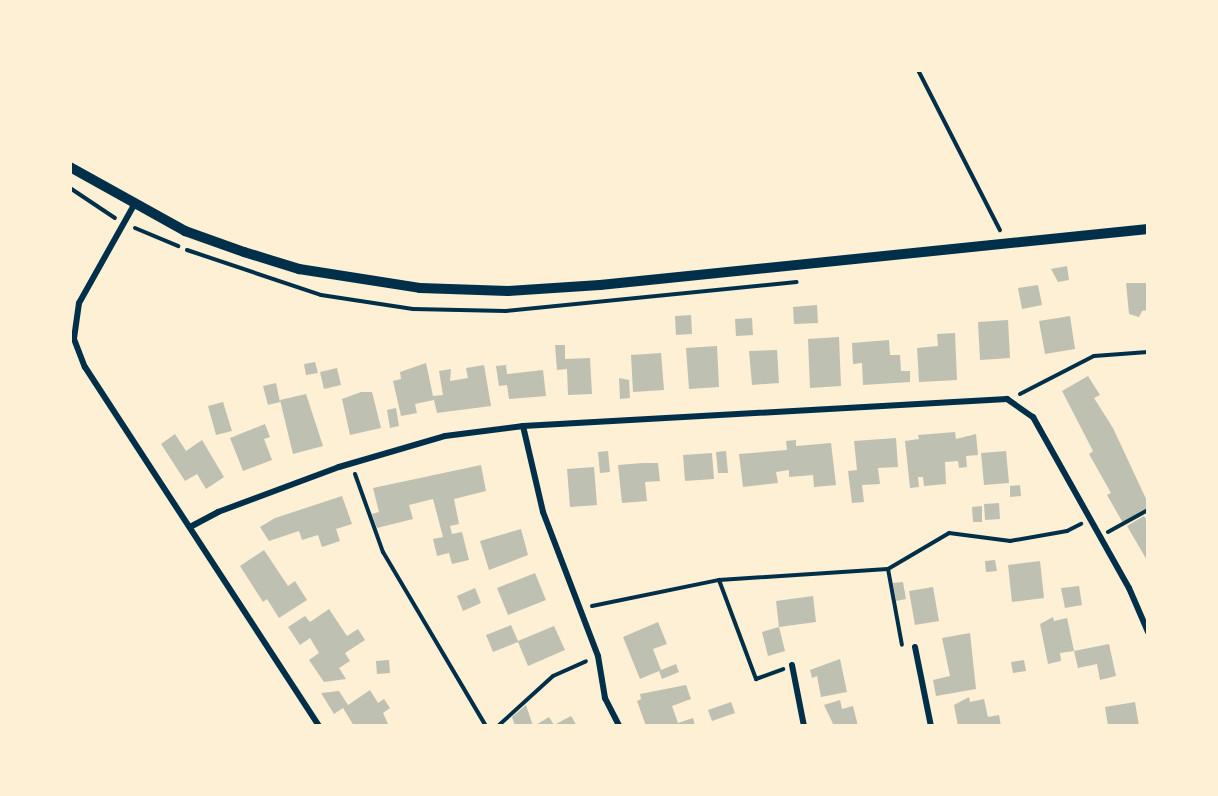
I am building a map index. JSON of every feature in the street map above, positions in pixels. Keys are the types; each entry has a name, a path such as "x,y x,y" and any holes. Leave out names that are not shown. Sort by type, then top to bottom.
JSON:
{"street":[{"path":"70,167 134,205 185,231 299,269 420,288 508,291 600,285 1148,229"},
{"path":"134,205 79,303 74,339 85,367 319,726"},
{"path":"190,527 218,512 351,464 445,436 523,426 1007,399 1033,417 1129,588 1148,632"},
{"path":"523,426 543,512 598,656 605,698 619,726"},
{"path":"915,647 931,726"},
{"path":"792,665 804,726"}],"path":[{"path":"918,70 1007,244"},
{"path":"1007,399 1094,356 1148,352"},
{"path":"351,464 383,552 486,726"},
{"path":"1100,536 1148,510"},
{"path":"580,610 719,580 888,569 949,533 1010,541 1067,531 1090,519"},
{"path":"888,569 903,649 915,647"},
{"path":"719,580 756,679 792,665"},
{"path":"498,726 553,676 598,656"}],"building":[{"path":"1067,266 1069,280 1058,282 1051,269"},
{"path":"1126,283 1148,283 1148,310 1142,311 1139,317 1129,314"},
{"path":"1038,285 1042,305 1022,309 1018,288"},
{"path":"817,305 818,323 794,324 793,307"},
{"path":"691,315 692,334 676,335 675,316"},
{"path":"1070,316 1075,349 1045,354 1039,321"},
{"path":"752,318 753,335 736,336 735,319"},
{"path":"1008,320 1010,358 980,360 978,322"},
{"path":"955,333 957,380 919,382 917,348 938,346 937,334"},
{"path":"839,337 841,386 810,388 808,339"},
{"path":"889,340 890,355 900,355 901,371 910,371 910,382 863,385 862,363 853,364 852,343"},
{"path":"555,345 565,345 565,359 590,358 592,394 568,395 567,369 557,370"},
{"path":"717,346 719,387 689,389 686,348"},
{"path":"777,350 779,383 752,385 749,351"},
{"path":"661,353 664,390 633,392 631,355"},
{"path":"315,362 318,373 306,375 304,364"},
{"path":"426,363 433,396 443,395 439,371 451,369 450,381 468,378 466,368 484,365 491,406 437,413 434,400 415,404 417,413 401,416 393,381 401,379 400,372"},
{"path":"506,365 507,374 543,370 546,396 509,399 507,385 499,386 496,366"},
{"path":"337,368 341,385 324,389 320,372"},
{"path":"1088,376 1100,395 1094,398 1113,428 1148,503 1148,509 1123,523 1107,495 1111,493 1089,454 1093,451 1062,391"},
{"path":"619,378 629,380 630,398 620,399"},
{"path":"276,383 280,402 268,405 263,386"},
{"path":"361,392 372,392 381,428 350,435 342,399"},
{"path":"306,394 323,446 293,454 280,400"},
{"path":"223,402 232,431 216,435 208,406"},
{"path":"396,408 399,426 390,428 387,410"},
{"path":"265,424 270,437 264,439 272,460 243,471 230,438"},
{"path":"955,432 956,439 976,434 978,455 966,456 967,467 959,468 958,461 945,462 946,484 924,486 923,477 918,477 919,487 910,488 905,441 919,439 918,435"},
{"path":"175,434 186,451 202,440 224,477 206,489 197,474 185,481 161,444"},
{"path":"896,438 898,467 878,468 880,484 862,485 864,502 852,503 848,471 857,470 854,441"},
{"path":"796,440 796,446 831,443 836,485 814,487 813,475 789,477 789,470 776,472 778,483 743,487 739,454 787,450 786,441"},
{"path":"608,451 610,472 600,473 598,452"},
{"path":"726,451 728,473 718,473 716,452"},
{"path":"1006,451 1009,483 984,485 981,453"},
{"path":"712,453 714,479 685,481 683,455"},
{"path":"658,463 660,481 645,482 647,501 622,503 618,465"},
{"path":"481,465 486,491 454,499 459,524 450,526 452,534 462,532 469,560 452,564 449,553 437,556 433,539 443,537 433,499 409,505 413,519 377,528 372,514 379,512 373,488"},
{"path":"594,467 597,505 570,507 567,469"},
{"path":"1020,485 1021,496 1010,497 1010,486"},
{"path":"342,496 352,524 336,529 340,541 322,547 318,535 302,540 299,531 269,541 260,527 275,518"},
{"path":"999,503 1000,519 985,520 984,504"},
{"path":"982,506 982,522 973,522 972,507"},
{"path":"1144,516 1148,522 1148,562 1127,526"},
{"path":"521,529 528,555 489,570 480,541"},
{"path":"264,550 288,586 295,581 307,600 279,618 267,599 263,602 240,566"},
{"path":"995,560 997,571 986,572 985,561"},
{"path":"1040,561 1044,598 1012,602 1008,565"},
{"path":"535,573 546,600 508,615 497,588"},
{"path":"903,582 906,599 896,601 893,583"},
{"path":"1079,586 1082,605 1065,608 1061,588"},
{"path":"933,587 939,621 915,625 909,591"},
{"path":"475,588 481,603 463,611 457,596"},
{"path":"813,596 816,622 779,627 776,601"},
{"path":"329,609 347,636 358,629 365,640 345,653 350,661 339,668 346,679 324,682 309,660 319,653 310,638 300,645 288,627 305,616 310,622"},
{"path":"1053,617 1054,621 1067,618 1074,651 1060,653 1061,661 1048,664 1040,624"},
{"path":"658,622 667,644 653,649 661,670 676,664 679,672 662,679 659,671 640,679 623,637"},
{"path":"511,625 518,641 554,626 565,650 528,666 518,642 493,652 486,635"},
{"path":"779,627 785,651 768,656 762,632"},
{"path":"970,633 976,689 936,696 933,680 950,676 942,638"},
{"path":"1109,644 1116,676 1100,680 1097,664 1078,668 1074,651"},
{"path":"840,659 847,692 821,697 817,676 812,678 810,670"},
{"path":"389,660 390,673 377,674 376,661"},
{"path":"1024,660 1026,671 1013,673 1011,662"},
{"path":"686,685 691,699 672,706 678,723 693,718 695,726 646,726 637,701 641,699 640,694"},
{"path":"370,690 378,703 384,699 390,708 383,713 389,726 354,726 343,708 334,714 321,693 339,691 348,705"},
{"path":"969,697 970,702 984,699 988,717 999,715 1001,726 958,726 954,705"},
{"path":"840,700 842,709 853,706 858,726 834,726 824,705"},
{"path":"731,702 735,713 712,721 708,710"},
{"path":"1135,702 1139,726 1108,726 1105,707"},
{"path":"526,705 533,726 515,726 512,717"},
{"path":"571,716 577,726 534,726 549,717 554,725"}]}
